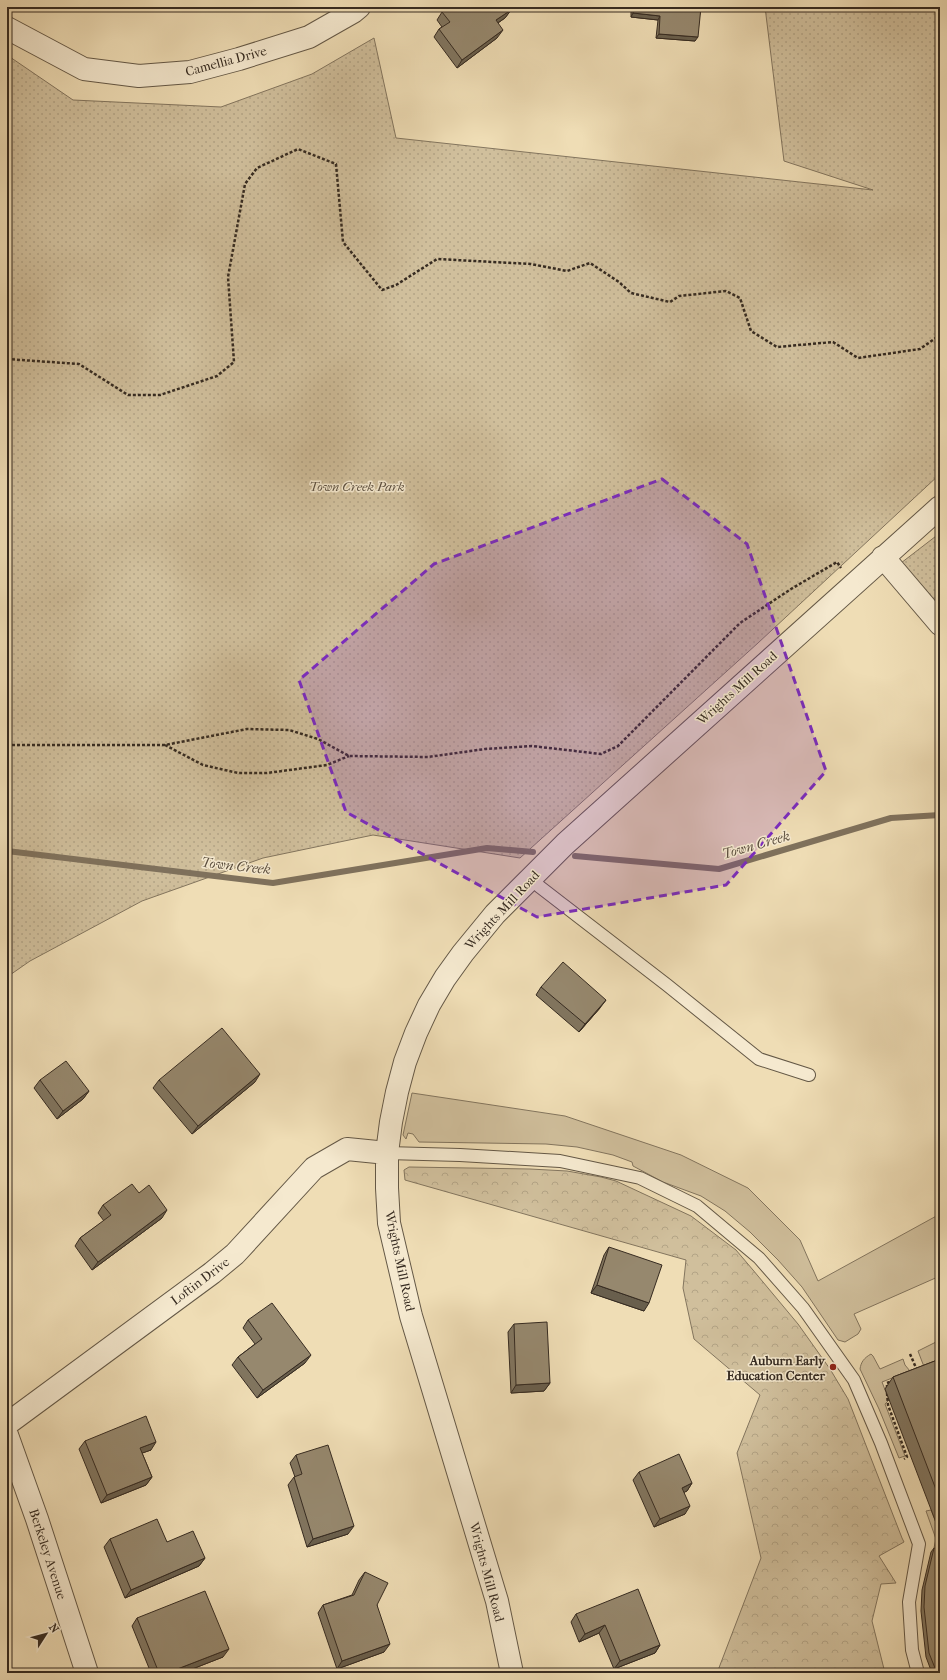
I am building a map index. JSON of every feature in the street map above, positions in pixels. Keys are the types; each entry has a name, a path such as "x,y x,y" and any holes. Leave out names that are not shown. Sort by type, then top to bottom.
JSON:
{"street":[{"name":"Camellia Drive","path":"11,27 84,69 139,76 190,72 239,59 309,37 353,12 359,7"},
{"name":"Wrights Mill Road","path":"512,1673 498,1601 412,1316 391,1230 387,1188 387,1153 392,1115 405,1062 429,1005 462,953 495,914 565,844 940,507"},
{"path":"883,557 940,624"},
{"name":"Loftin Drive","path":"7,1424 212,1273 235,1254 314,1168 347,1149 387,1153"},
{"name":"Berkeley Avenue","path":"7,1435 37,1519 87,1673"}],"lane":[{"path":"530,878 667,984 759,1059 809,1075"},
{"path":"387,1153 460,1155 560,1161 640,1178 697,1206 760,1258 803,1308 854,1380 881,1443 919,1544 909,1602 912,1650 918,1673"}],"path":[{"path":"7,360 80,364 128,395 160,394 217,376 234,362 228,277 245,184 257,168 298,149 336,164 342,242 382,290 396,285 437,259 531,264 567,271 590,263 619,282 631,293 670,302 679,296 726,291 740,298 752,331 777,347 833,342 858,358 920,349 940,335"},
{"path":"165,745 203,765 238,773 267,773 327,765 349,756 428,757 485,749 532,746 600,754 618,746 740,623 791,589 837,562 842,568"},
{"path":"7,745 165,745 247,729 289,730 318,739 349,756"},
{"path":"910,1354 919,1376"}],"highlighted area":[{"path":"662,479 747,544 826,771 726,885 537,917 346,812 299,680 434,564"}],"green space":[{"name":"Town Creek Park","path":"765,7 940,7 940,474 758,643 520,858 373,835 263,858 142,901 30,961 7,977 7,55 73,100 221,107 312,74 374,38 396,138 873,190 784,161"},
{"path":"940,533 940,613 901,563"},
{"path":"412,1093 565,1116 681,1155 748,1188 800,1240 818,1281 940,1214 940,1276 854,1314 861,1329 858,1334 845,1342 838,1340 802,1287 778,1260 750,1232 725,1211 701,1196 663,1182 633,1166 632,1162 613,1155 577,1147 546,1144 419,1142 413,1134 408,1133 406,1139 403,1135"},
{"path":"409,1167 530,1169 567,1171 601,1177 616,1181 691,1216 736,1250 798,1324 830,1369 848,1399 904,1542 879,1556 896,1583 881,1584 872,1621 885,1673 717,1673 761,1558 737,1453 760,1395 694,1339 683,1288 686,1260 405,1180 404,1170"},
{"path":"940,1340 940,1367 926,1372 918,1351"},
{"path":"871,1354 880,1369 903,1359 905,1365 910,1371 882,1382 889,1400 885,1404 905,1456 899,1458 879,1409 860,1369 863,1360"},
{"path":"931,1510 940,1533 940,1553 933,1552 936,1539 926,1511"}],"building":[{"path":"449,7 509,7 511,10 496,20 503,30 462,60 439,29 450,22 442,12"},
{"path":"634,7 701,7 698,37 659,34 660,16 633,13"},
{"path":"563,962 606,1000 585,1024 541,987"},
{"path":"222,1028 260,1074 198,1126 159,1080"},
{"path":"66,1061 89,1091 63,1111 40,1080"},
{"path":"132,1184 139,1193 149,1185 167,1210 98,1262 80,1238 111,1215 103,1205"},
{"path":"609,1247 662,1265 649,1303 597,1285"},
{"path":"272,1303 311,1355 263,1390 238,1357 262,1339 248,1320"},
{"path":"547,1322 550,1383 516,1385 514,1324"},
{"path":"940,1359 940,1500 893,1377"},
{"path":"146,1416 156,1442 140,1448 152,1477 107,1495 85,1441"},
{"path":"328,1445 354,1526 313,1539 294,1477 302,1474 296,1455"},
{"path":"679,1454 692,1483 682,1488 690,1506 660,1519 639,1472"},
{"path":"157,1519 167,1542 193,1531 205,1558 131,1590 110,1539"},
{"path":"934,1548 940,1549 940,1582 937,1598 940,1597 940,1609 936,1611 940,1644 940,1673 937,1673 929,1653 924,1607 925,1586"},
{"path":"365,1572 388,1583 377,1605 390,1644 342,1661 323,1605 354,1595"},
{"path":"638,1589 660,1645 620,1661 605,1625 585,1634 576,1614"},
{"path":"205,1591 229,1649 167,1673 159,1673 137,1618"}],"waterway":[{"name":"Town Creek","path":"575,856 719,869 891,818 940,815"},
{"name":"Town Creek","path":"7,851 273,883 487,848 533,852"}],"place":[{"name":"Auburn Early Education Center","path":"833,1367"}]}
